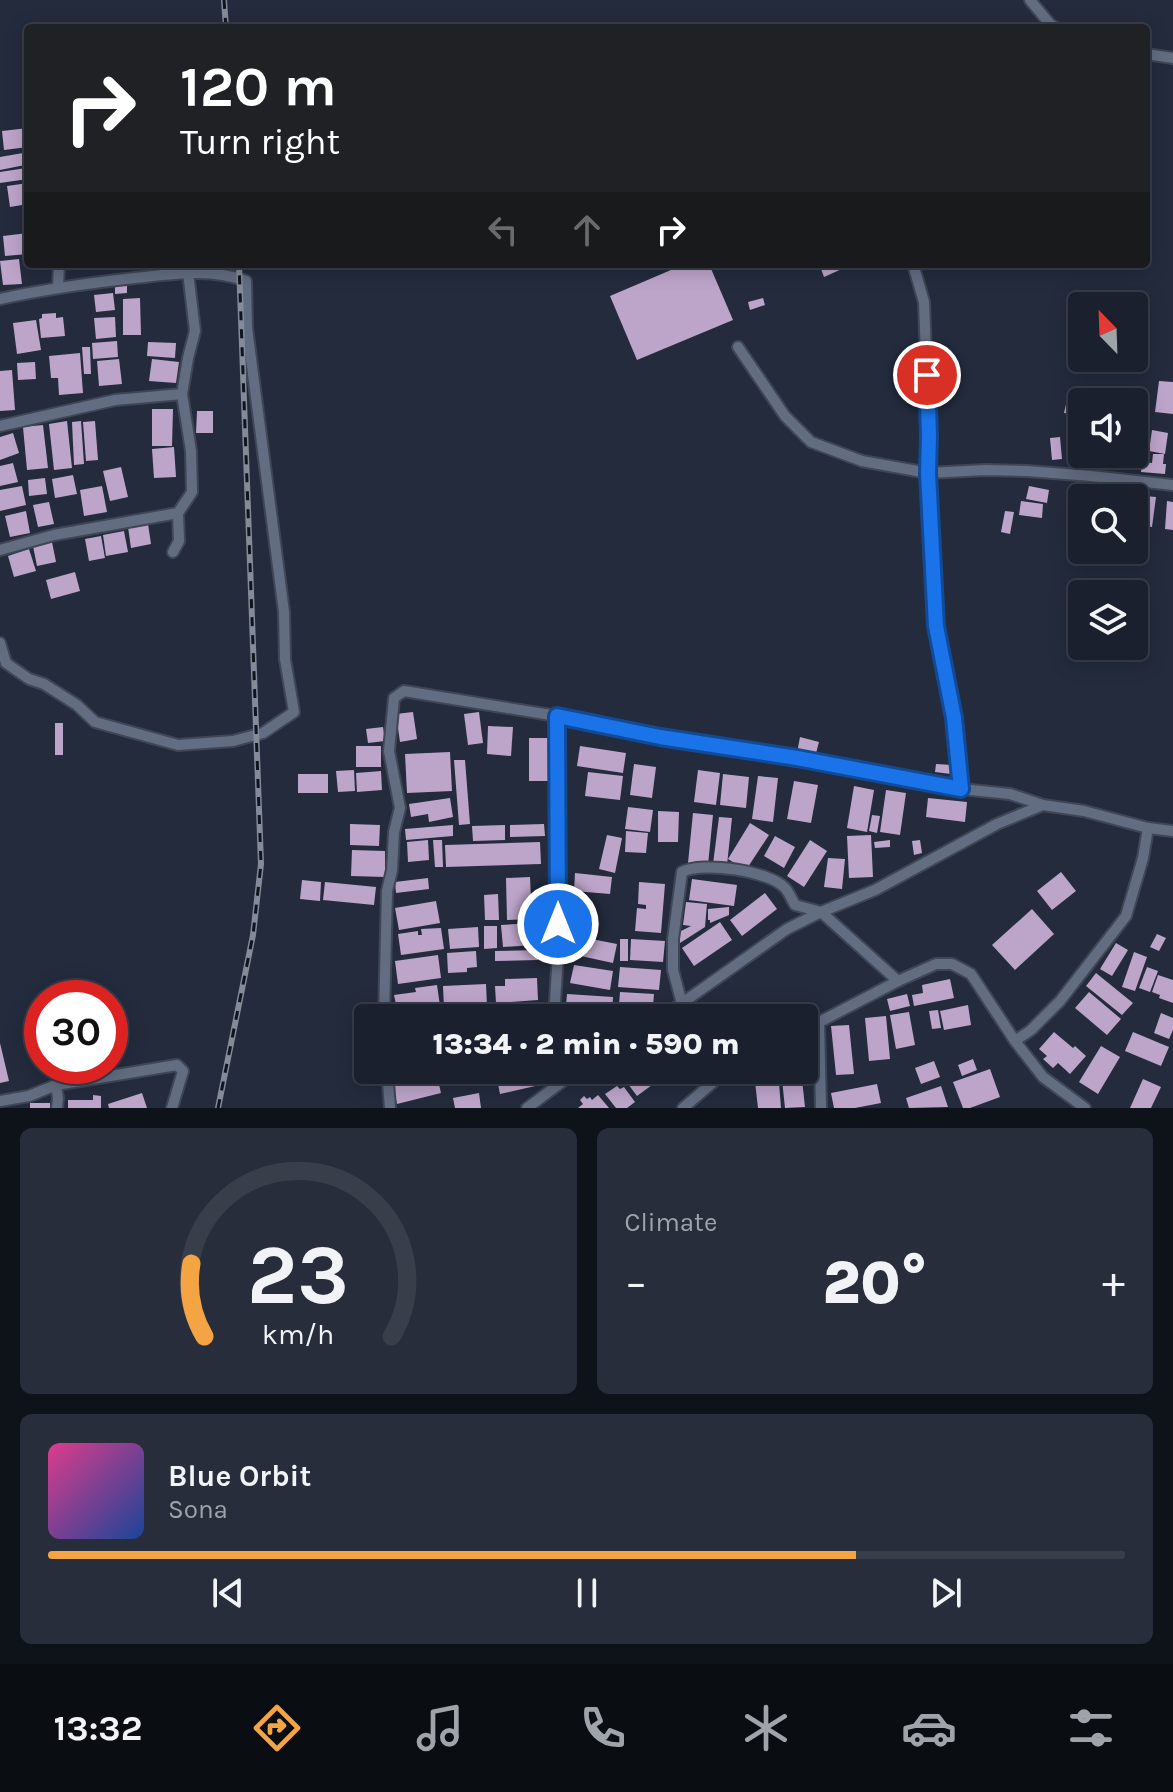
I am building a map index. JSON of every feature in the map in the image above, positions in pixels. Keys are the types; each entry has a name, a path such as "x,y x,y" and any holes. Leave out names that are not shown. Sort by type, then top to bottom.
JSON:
{"street":[{"path":"1030,0 1050,24"},
{"path":"1150,55 1173,58"},
{"path":"58,287 59,268"},
{"path":"173,552 179,541 178,513 192,492 191,451 182,394 195,331 188,268"},
{"path":"0,299 58,287 188,268 246,281 247,328 284,612 285,659 294,712 263,733 233,741 178,745 95,722 77,705 6,663 0,643"},
{"path":"914,268 924,302 936,626 954,718 961,789"},
{"path":"738,347 785,416 811,442 862,461 928,473 1027,471 1173,485"},
{"path":"0,426 115,400 182,394"},
{"path":"0,550 54,535 178,513"},
{"path":"384,1004 387,891 400,808 389,751 394,698 404,691 961,789 1010,794 1043,805 1173,831"},
{"path":"555,1004 558,953 557,716"},
{"path":"898,981 821,912 795,905 785,887 759,874 696,867 682,872 673,939 673,970 682,1004 787,929 821,912 875,890 997,824 1043,805"},
{"path":"1015,1041 1031,1030 1060,1001 1126,916 1143,858 1148,828"},
{"path":"821,1108 819,1022 936,964 952,964 971,974 1043,1077 1085,1108"},
{"path":"0,1101 29,1096 56,1085 177,1065 183,1071 172,1108"},
{"path":"388,1084 390,1108"},
{"path":"527,1108 554,1084"},
{"path":"683,1108 711,1084"},
{"path":"56,1085 57,1108"}],"building":[{"path":"24,128 24,148 4,150 2,131"},
{"path":"23,153 24,165 0,170 0,157"},
{"path":"24,168 24,180 0,183 0,172"},
{"path":"24,184 24,205 10,207 7,186"},
{"path":"24,233 24,254 5,256 3,236"},
{"path":"19,259 22,284 3,285 0,261"},
{"path":"676,268 711,268 733,320 637,360 610,296"},
{"path":"823,268 844,268 824,277 821,269"},
{"path":"115,284 127,284 127,293 115,294"},
{"path":"113,293 115,310 96,312 94,295"},
{"path":"140,298 141,335 123,335 123,299"},
{"path":"763,298 765,305 750,310 748,302"},
{"path":"56,313 56,318 63,317 65,336 41,338 39,319 42,314"},
{"path":"115,317 116,337 96,339 94,318"},
{"path":"36,320 41,350 17,354 13,323"},
{"path":"117,341 118,357 93,359 92,343"},
{"path":"148,342 176,343 175,358 147,356"},
{"path":"82,347 90,347 91,374 84,374"},
{"path":"80,353 83,393 59,395 58,378 51,378 49,356"},
{"path":"119,359 122,384 99,386 97,361"},
{"path":"152,359 179,362 176,383 149,381"},
{"path":"35,362 36,379 18,380 17,363"},
{"path":"12,370 15,410 0,411 0,371"},
{"path":"1159,381 1173,382 1173,414 1155,412"},
{"path":"152,409 173,409 172,446 152,446"},
{"path":"197,411 213,411 213,433 196,433"},
{"path":"67,421 72,468 54,470 49,424"},
{"path":"81,421 84,464 74,465 72,422"},
{"path":"95,421 98,460 86,461 83,422"},
{"path":"43,425 48,468 27,470 23,427"},
{"path":"1152,430 1168,433 1165,454 1149,451"},
{"path":"13,433 19,453 0,460 0,437"},
{"path":"1060,437 1062,459 1052,460 1050,438"},
{"path":"174,447 176,477 154,478 152,449"},
{"path":"1153,454 1164,454 1165,474 1141,472 1141,468 1148,468 1148,463 1152,463"},
{"path":"13,463 18,482 0,486 0,466"},
{"path":"121,467 128,497 110,501 103,471"},
{"path":"73,475 77,494 55,498 52,479"},
{"path":"45,478 47,494 29,496 28,480"},
{"path":"22,486 26,505 0,511 0,490"},
{"path":"102,486 107,512 84,516 80,490"},
{"path":"1029,486 1049,490 1047,503 1026,499"},
{"path":"1148,496 1156,497 1152,527 1148,526"},
{"path":"1021,501 1043,504 1042,518 1019,515"},
{"path":"1167,501 1173,502 1173,530 1165,529"},
{"path":"49,502 54,524 38,527 33,505"},
{"path":"26,511 30,533 10,537 5,516"},
{"path":"1005,511 1014,512 1010,534 1001,532"},
{"path":"148,524 151,544 131,548 128,527"},
{"path":"124,531 128,552 106,556 103,535"},
{"path":"101,536 105,558 89,561 85,539"},
{"path":"52,542 56,562 37,566 33,546"},
{"path":"29,549 36,571 14,577 8,556"},
{"path":"75,572 80,591 51,599 46,580"},
{"path":"413,712 417,739 400,742 396,714"},
{"path":"479,712 483,743 468,745 464,714"},
{"path":"55,723 63,723 63,755 55,755"},
{"path":"488,726 513,727 511,756 487,754"},
{"path":"383,727 385,741 368,743 366,729"},
{"path":"800,737 819,742 815,757 797,753"},
{"path":"529,738 550,738 550,781 529,781"},
{"path":"356,746 381,746 381,767 356,767"},
{"path":"580,746 626,753 623,773 577,766"},
{"path":"450,752 452,791 407,793 405,754"},
{"path":"454,760 465,760 470,824 459,825"},
{"path":"634,764 656,767 652,798 630,795"},
{"path":"936,764 952,765 951,774 935,772"},
{"path":"354,770 355,791 338,792 336,771"},
{"path":"698,770 720,773 716,805 694,802"},
{"path":"381,771 382,790 357,792 356,773"},
{"path":"588,772 623,776 620,800 585,796"},
{"path":"298,774 328,774 328,793 298,793"},
{"path":"723,774 749,777 746,808 720,805"},
{"path":"758,776 778,778 773,822 752,819"},
{"path":"794,781 818,785 811,823 787,819"},
{"path":"854,786 874,790 867,832 847,828"},
{"path":"886,790 906,793 900,835 880,832"},
{"path":"450,798 453,817 429,822 428,814 411,817 409,804"},
{"path":"928,798 967,802 965,822 926,817"},
{"path":"628,807 653,810 650,832 625,829"},
{"path":"658,811 679,812 678,842 658,842"},
{"path":"693,813 713,815 708,865 688,863"},
{"path":"872,815 880,816 877,833 869,831"},
{"path":"719,817 732,818 727,865 713,864"},
{"path":"750,823 769,835 746,870 728,859"},
{"path":"350,824 380,825 379,846 350,845"},
{"path":"544,824 545,836 510,837 510,825"},
{"path":"453,825 453,836 406,840 405,829"},
{"path":"505,825 505,840 473,841 472,826"},
{"path":"626,831 648,833 646,853 625,852"},
{"path":"607,835 622,838 615,873 599,869"},
{"path":"871,835 873,877 849,878 847,836"},
{"path":"775,836 795,847 784,868 764,856"},
{"path":"428,840 429,860 408,862 407,842"},
{"path":"433,840 442,840 443,867 435,867"},
{"path":"810,840 827,851 804,887 787,876"},
{"path":"890,840 890,847 875,848 874,842"},
{"path":"920,840 922,853 914,855 912,841"},
{"path":"540,842 541,864 446,867 445,845"},
{"path":"352,850 385,851 385,877 351,876"},
{"path":"828,858 845,859 842,889 824,887"},
{"path":"1061,872 1076,891 1052,910 1037,891"},
{"path":"575,873 612,877 610,894 574,891"},
{"path":"530,877 532,919 507,920 506,878"},
{"path":"428,878 429,889 396,893 395,882"},
{"path":"692,879 737,885 734,906 689,900"},
{"path":"302,880 321,882 320,901 300,899"},
{"path":"325,882 376,887 374,905 323,900"},
{"path":"639,882 665,884 661,933 635,931 637,908 646,909 646,905 638,904"},
{"path":"765,893 777,909 742,936 730,920"},
{"path":"498,894 499,920 485,920 484,895"},
{"path":"436,901 440,923 399,930 395,908"},
{"path":"686,902 707,904 705,927 680,943 679,932 691,926 683,925"},
{"path":"729,907 729,915 710,923 708,909"},
{"path":"1032,909 1054,934 1015,970 992,945"},
{"path":"720,922 732,940 694,966 682,948"},
{"path":"533,923 534,945 503,947 501,925"},
{"path":"534,923 542,923 544,943 536,944"},
{"path":"484,926 497,926 497,948 484,949"},
{"path":"478,927 479,947 450,949 448,929"},
{"path":"441,928 444,949 401,955 398,934 418,931 418,935 422,935 421,929"},
{"path":"1157,934 1166,938 1159,951 1150,947"},
{"path":"576,936 617,944 613,963 576,955"},
{"path":"620,939 628,939 628,961 620,961"},
{"path":"631,939 665,941 663,962 630,960"},
{"path":"1116,943 1128,950 1112,976 1100,969"},
{"path":"537,950 538,960 495,961 495,951"},
{"path":"476,951 477,967 467,968 467,972 448,973 447,953"},
{"path":"1134,952 1147,957 1135,991 1122,987"},
{"path":"438,955 441,978 398,984 395,961"},
{"path":"574,965 613,971 610,990 570,983"},
{"path":"620,967 661,970 659,990 618,987"},
{"path":"1147,967 1158,971 1150,992 1139,988"},
{"path":"1096,973 1133,1003 1122,1015 1086,986"},
{"path":"1158,975 1173,980 1173,1003 1152,992"},
{"path":"537,978 538,1000 496,1003 495,986 505,986 505,979"},
{"path":"950,979 954,998 914,1006 912,995 923,993 922,985"},
{"path":"486,984 487,1004 444,1004 443,986"},
{"path":"437,985 440,1004 396,1004 394,995 416,992 415,988"},
{"path":"620,992 654,994 653,1004 619,1004"},
{"path":"1089,992 1121,1019 1107,1035 1075,1008"},
{"path":"567,994 613,997 613,1004 566,1004"},
{"path":"907,994 910,1006 890,1011 887,999"},
{"path":"968,1005 971,1025 944,1030 940,1011"},
{"path":"938,1010 941,1028 932,1029 929,1011"},
{"path":"909,1012 915,1045 896,1049 890,1015"},
{"path":"1161,1013 1173,1018 1169,1039 1154,1033"},
{"path":"886,1016 890,1059 869,1061 865,1018"},
{"path":"849,1025 854,1074 836,1075 831,1026"},
{"path":"1054,1032 1086,1056 1070,1074 1058,1063 1053,1068 1043,1059 1047,1056 1039,1049"},
{"path":"1133,1032 1169,1047 1161,1066 1125,1051"},
{"path":"0,1043 9,1081 0,1083"},
{"path":"1101,1046 1120,1057 1098,1094 1079,1082"},
{"path":"973,1059 977,1070 962,1076 958,1065"},
{"path":"934,1061 940,1077 921,1084 915,1068"},
{"path":"990,1069 1000,1097 963,1108 953,1082"},
{"path":"1143,1079 1161,1087 1151,1108 1130,1108"},
{"path":"392,1084 439,1084 441,1093 397,1104"},
{"path":"498,1084 544,1084 500,1094"},
{"path":"628,1084 651,1084 652,1085 637,1096"},
{"path":"755,1084 779,1084 781,1108 758,1108"},
{"path":"782,1084 803,1084 805,1107 785,1108"},
{"path":"877,1084 881,1103 834,1108 831,1093"},
{"path":"617,1086 620,1089 624,1087 635,1102 627,1108 616,1108 605,1094"},
{"path":"941,1086 948,1107 909,1108 906,1098"},
{"path":"142,1093 147,1108 109,1108 108,1104"},
{"path":"479,1093 481,1108 455,1108 453,1098"},
{"path":"93,1095 101,1096 101,1108 68,1108 68,1100 93,1100"},
{"path":"598,1095 609,1108 578,1108 583,1104 580,1100 584,1096 592,1100"},
{"path":"30,1103 50,1103 50,1108 30,1108"}],"railway":[{"path":"224,0 226,24"},
{"path":"218,1108 253,935 261,864 239,268"}],"route":[{"path":"558,924 557,716 961,789 954,718 936,626 928,473 927,375"}]}
